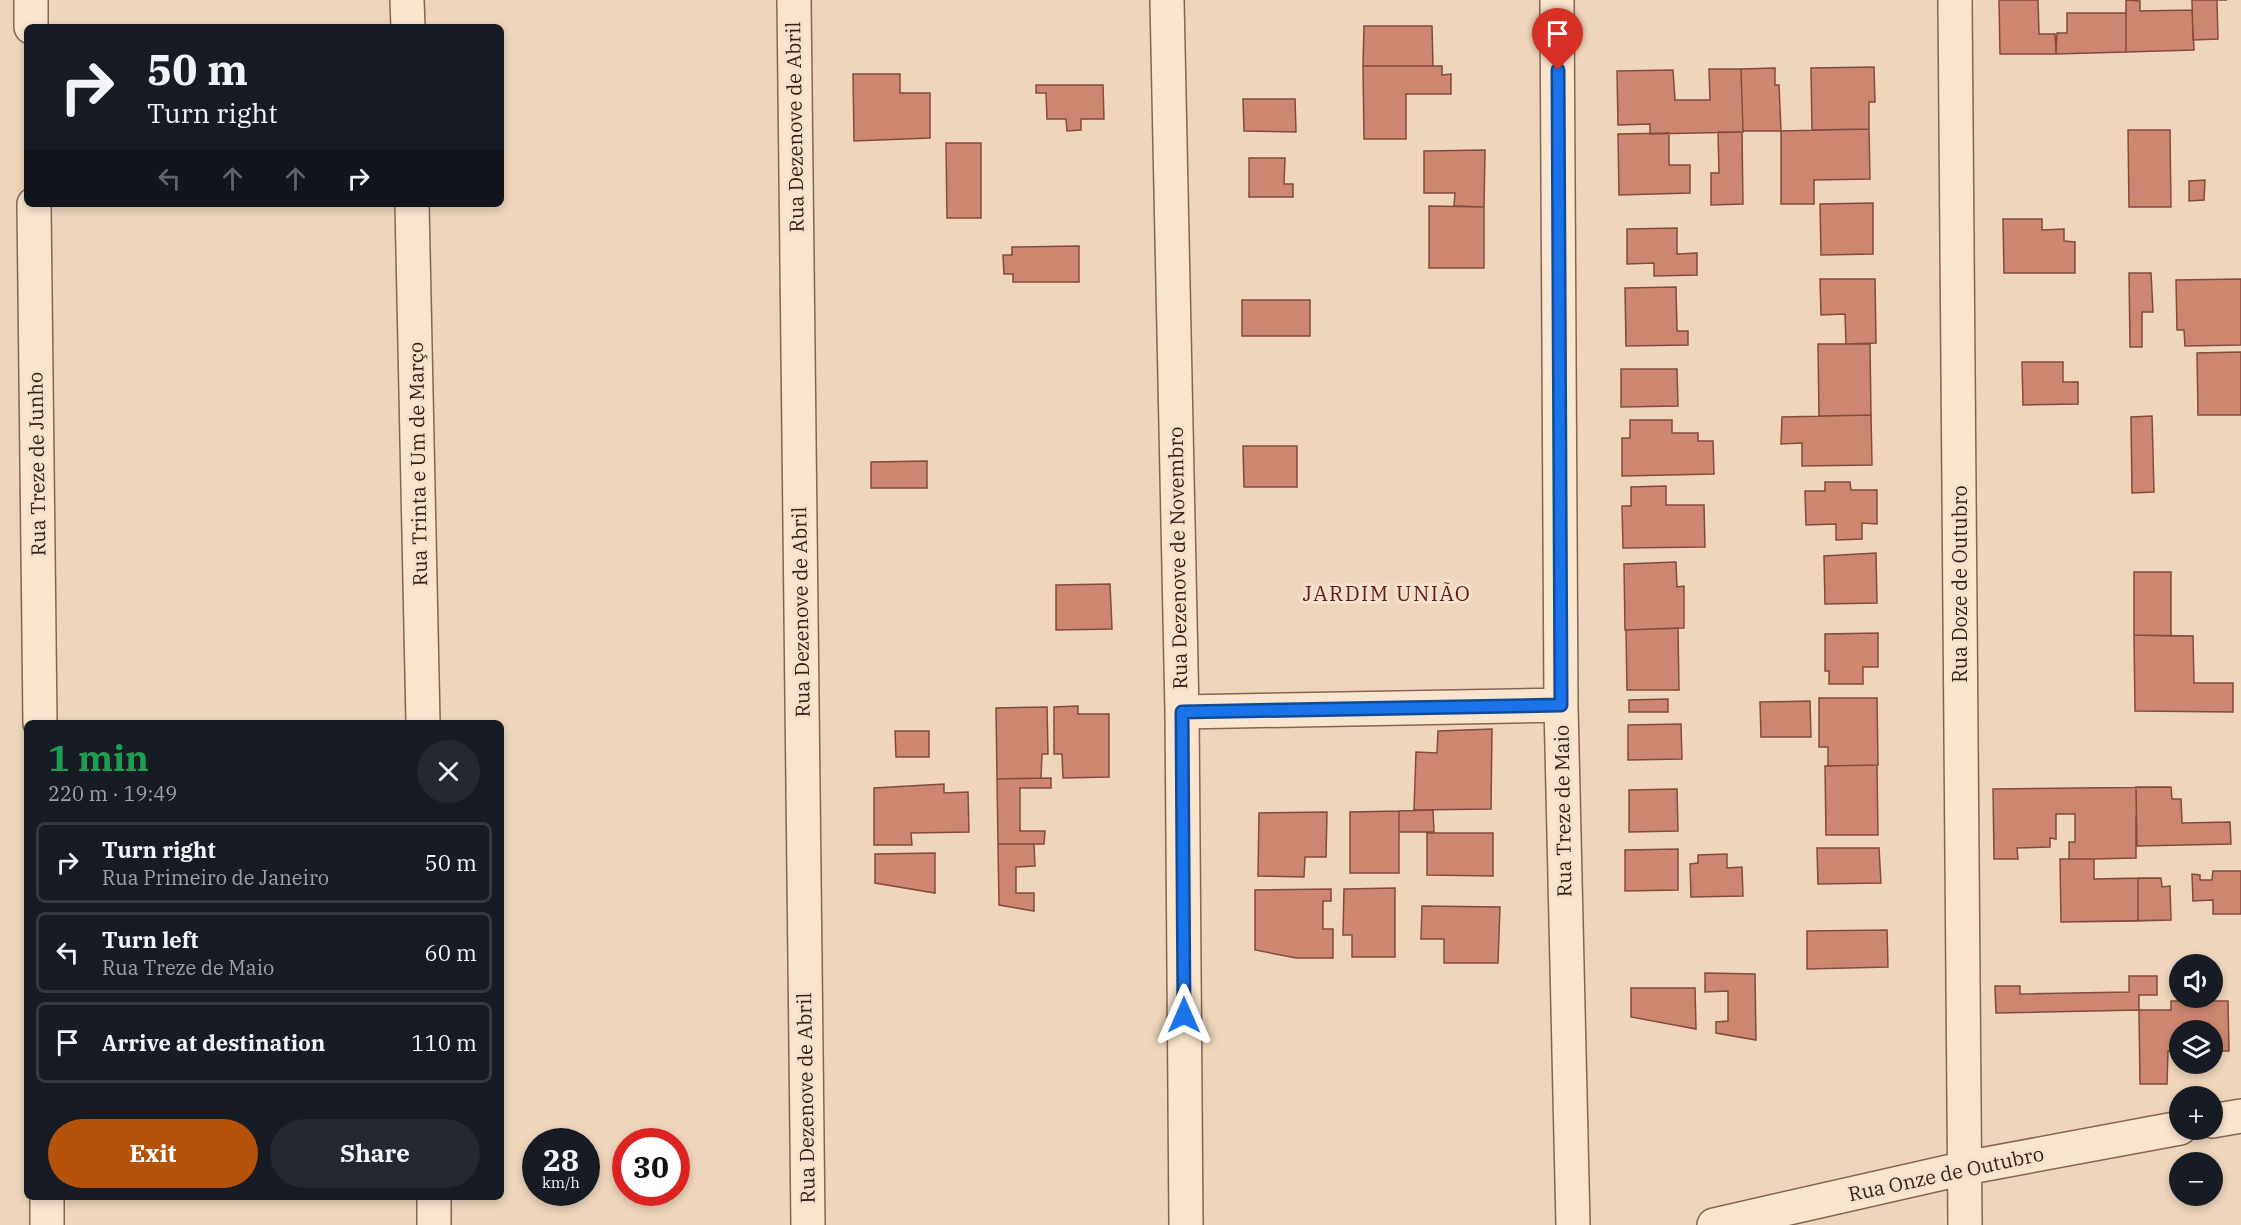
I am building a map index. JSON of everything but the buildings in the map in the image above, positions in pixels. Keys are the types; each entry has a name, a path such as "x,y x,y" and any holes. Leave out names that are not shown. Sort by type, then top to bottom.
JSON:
{"street":[{"path":"31,0 31,24"},
{"path":"408,0 408,24"},
{"name":"Rua Dezenove de Abril","path":"794,0 808,1225"},
{"name":"Rua Dezenove de Novembro","path":"1167,0 1182,712 1186,1225"},
{"name":"Rua Treze de Maio","path":"1557,0 1561,705 1573,1225"},
{"name":"Rua Doze de Outubro","path":"1955,0 1965,1225"},
{"name":"Rua Treze de Junho","path":"34,207 40,720"},
{"name":"Rua Trinta e Um de Março","path":"412,207 423,720"},
{"path":"1182,712 1561,705"},
{"path":"2223,1119 2241,1116"},
{"name":"Rua Onze de Outubro","path":"1714,1225 1965,1168 2169,1130"},
{"path":"47,1200 47,1225"},
{"path":"434,1200 435,1225"}],"district":[{"name":"JARDIM UNIÃO","path":"1387,594"}],"route":[{"path":"1184,1015 1182,712 1561,705 1558,70"}]}
